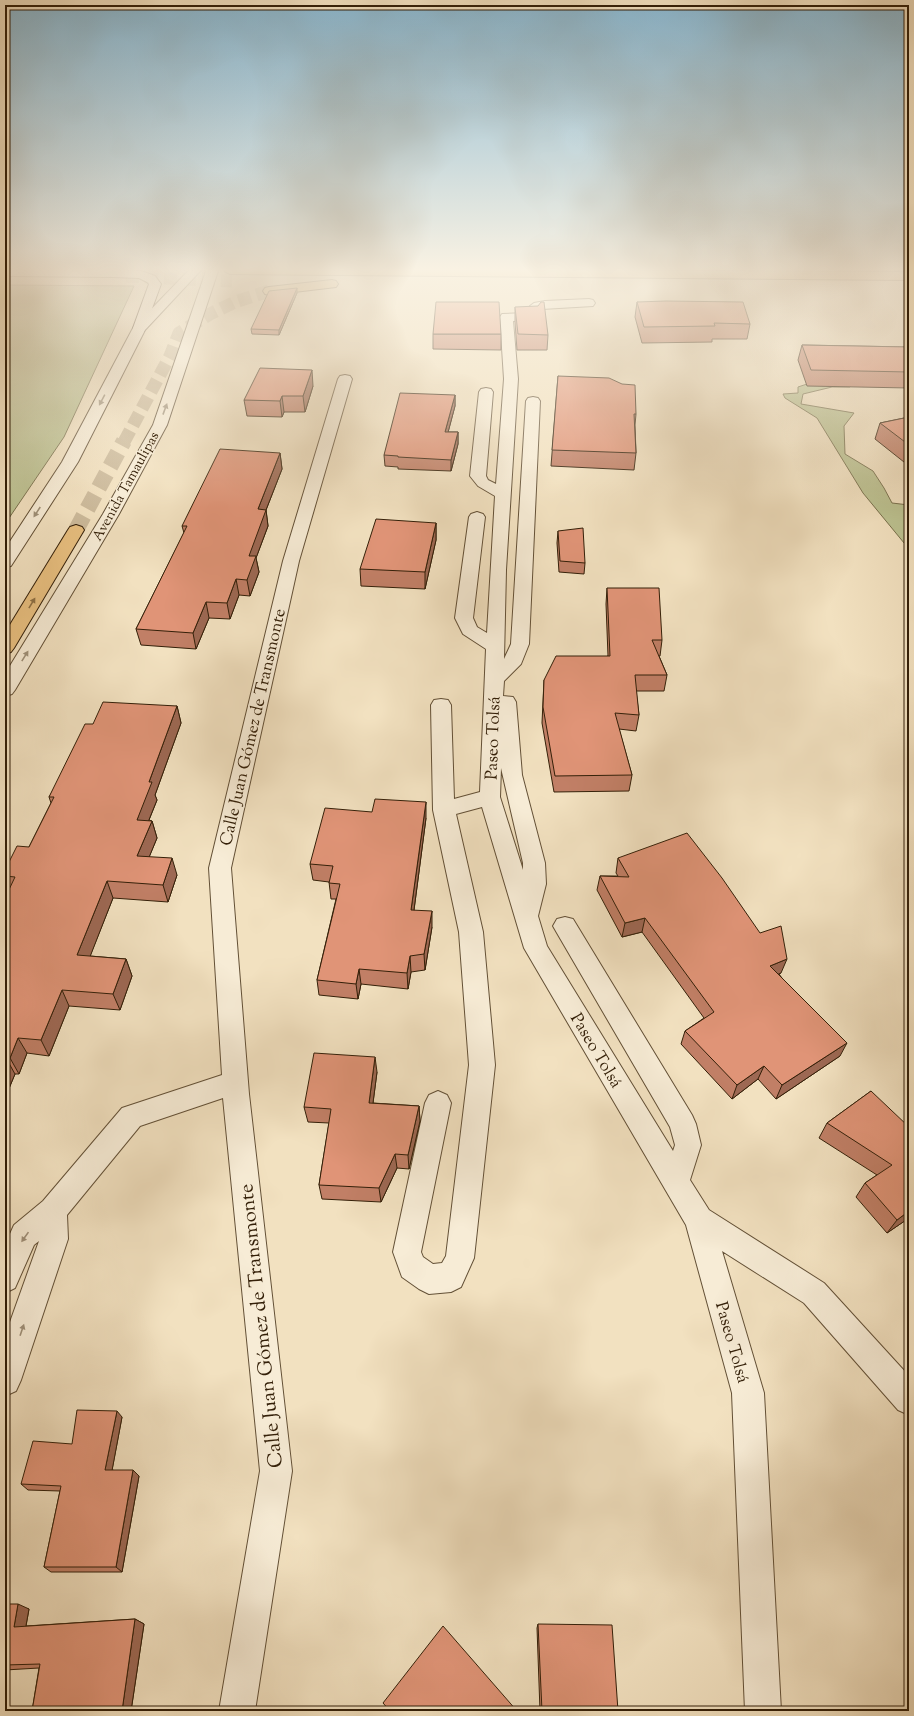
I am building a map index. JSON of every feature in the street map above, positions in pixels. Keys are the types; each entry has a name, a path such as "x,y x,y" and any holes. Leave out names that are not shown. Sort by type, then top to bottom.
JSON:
{"highway":[{"path":"5,648 76,530"}],"street":[{"path":"5,562 70,462 129,348"},
{"name":"Avenida Tamaulipas","path":"5,690 111,514 160,425 186,348"},
{"name":"Paseo Tolsá","path":"509,348 511,379 495,647 490,797 536,948 699,1220 748,1394 763,1711"},
{"name":"Calle Juan Gómez de Transmonte","path":"238,1711 276,1472 235,1082 220,868 291,561 345,379"},
{"path":"486,392 478,476 482,483 503,494"},
{"path":"494,679 514,660 520,644 533,401"},
{"path":"477,517 464,618 469,630 495,647"},
{"path":"506,702 512,775 534,863 535,884 526,916"},
{"path":"438,1103 406,1252 412,1267 429,1279 451,1277 460,1258 482,1065 471,932 444,810 440,705"},
{"path":"444,810 490,797"},
{"path":"565,926 683,1124 688,1145 676,1181"},
{"path":"5,1278 24,1236 53,1211 131,1117 235,1082"},
{"path":"7,1366 54,1239 53,1211"},
{"path":"699,1220 814,1293 909,1399"}],"green space":[{"path":"5,348 105,348 64,437 5,524"},
{"path":"816,381 853,382 850,387 832,387 803,394 801,404 854,413 844,426 845,454 873,471 892,503 909,505 909,549 863,493 817,418 785,398 783,394 798,393 798,387"}],"building":[{"path":"803,348 909,348 909,372 811,370"},
{"path":"260,368 312,370 303,396 282,396 280,401 244,400"},
{"path":"558,376 609,378 622,384 635,385 636,414 634,414 636,453 552,450"},
{"path":"400,393 455,395 445,432 458,432 451,460 384,455"},
{"path":"909,417 909,445 880,423"},
{"path":"220,449 280,453 258,509 266,510 249,556 256,556 247,580 236,579 227,603 206,602 193,633 136,629 187,526 182,526"},
{"path":"376,519 436,523 425,572 360,569"},
{"path":"583,528 585,563 560,561 558,531"},
{"path":"607,588 659,588 662,640 652,640 667,675 635,675 639,715 615,713 632,775 555,776 543,707 544,680 556,656 610,656"},
{"path":"103,702 177,706 149,782 152,782 137,820 152,821 137,856 172,858 163,885 107,881 77,955 126,959 113,994 62,990 41,1040 18,1038 10,1058 6,1058 5,1060 5,898 15,877 5,876 5,870 17,846 29,847 54,797 49,797 85,724 93,724"},
{"path":"375,799 426,802 411,910 432,911 424,954 410,956 407,973 359,969 356,984 317,980 340,884 329,883 333,866 310,864 325,808 372,812"},
{"path":"687,833 722,878 760,933 781,926 787,959 770,966 847,1043 782,1085 764,1066 737,1085 685,1031 714,1012 645,918 625,923 600,876 629,877 618,858"},
{"path":"314,1053 375,1057 369,1103 419,1106 408,1155 395,1154 379,1188 319,1185 331,1109 304,1107"},
{"path":"871,1091 909,1127 909,1211 897,1220 865,1183 892,1165 827,1123"},
{"path":"77,1410 117,1411 105,1470 133,1470 116,1567 44,1567 61,1486 21,1484 33,1441 72,1444"},
{"path":"5,1604 18,1604 14,1627 135,1619 122,1711 32,1711 40,1664 5,1665"},
{"path":"538,1624 612,1625 618,1711 542,1711"},
{"path":"443,1626 517,1711 390,1711 383,1703"}],"tunnel":[{"path":"124,442 173,348"},
{"path":"76,530 124,441"}]}
